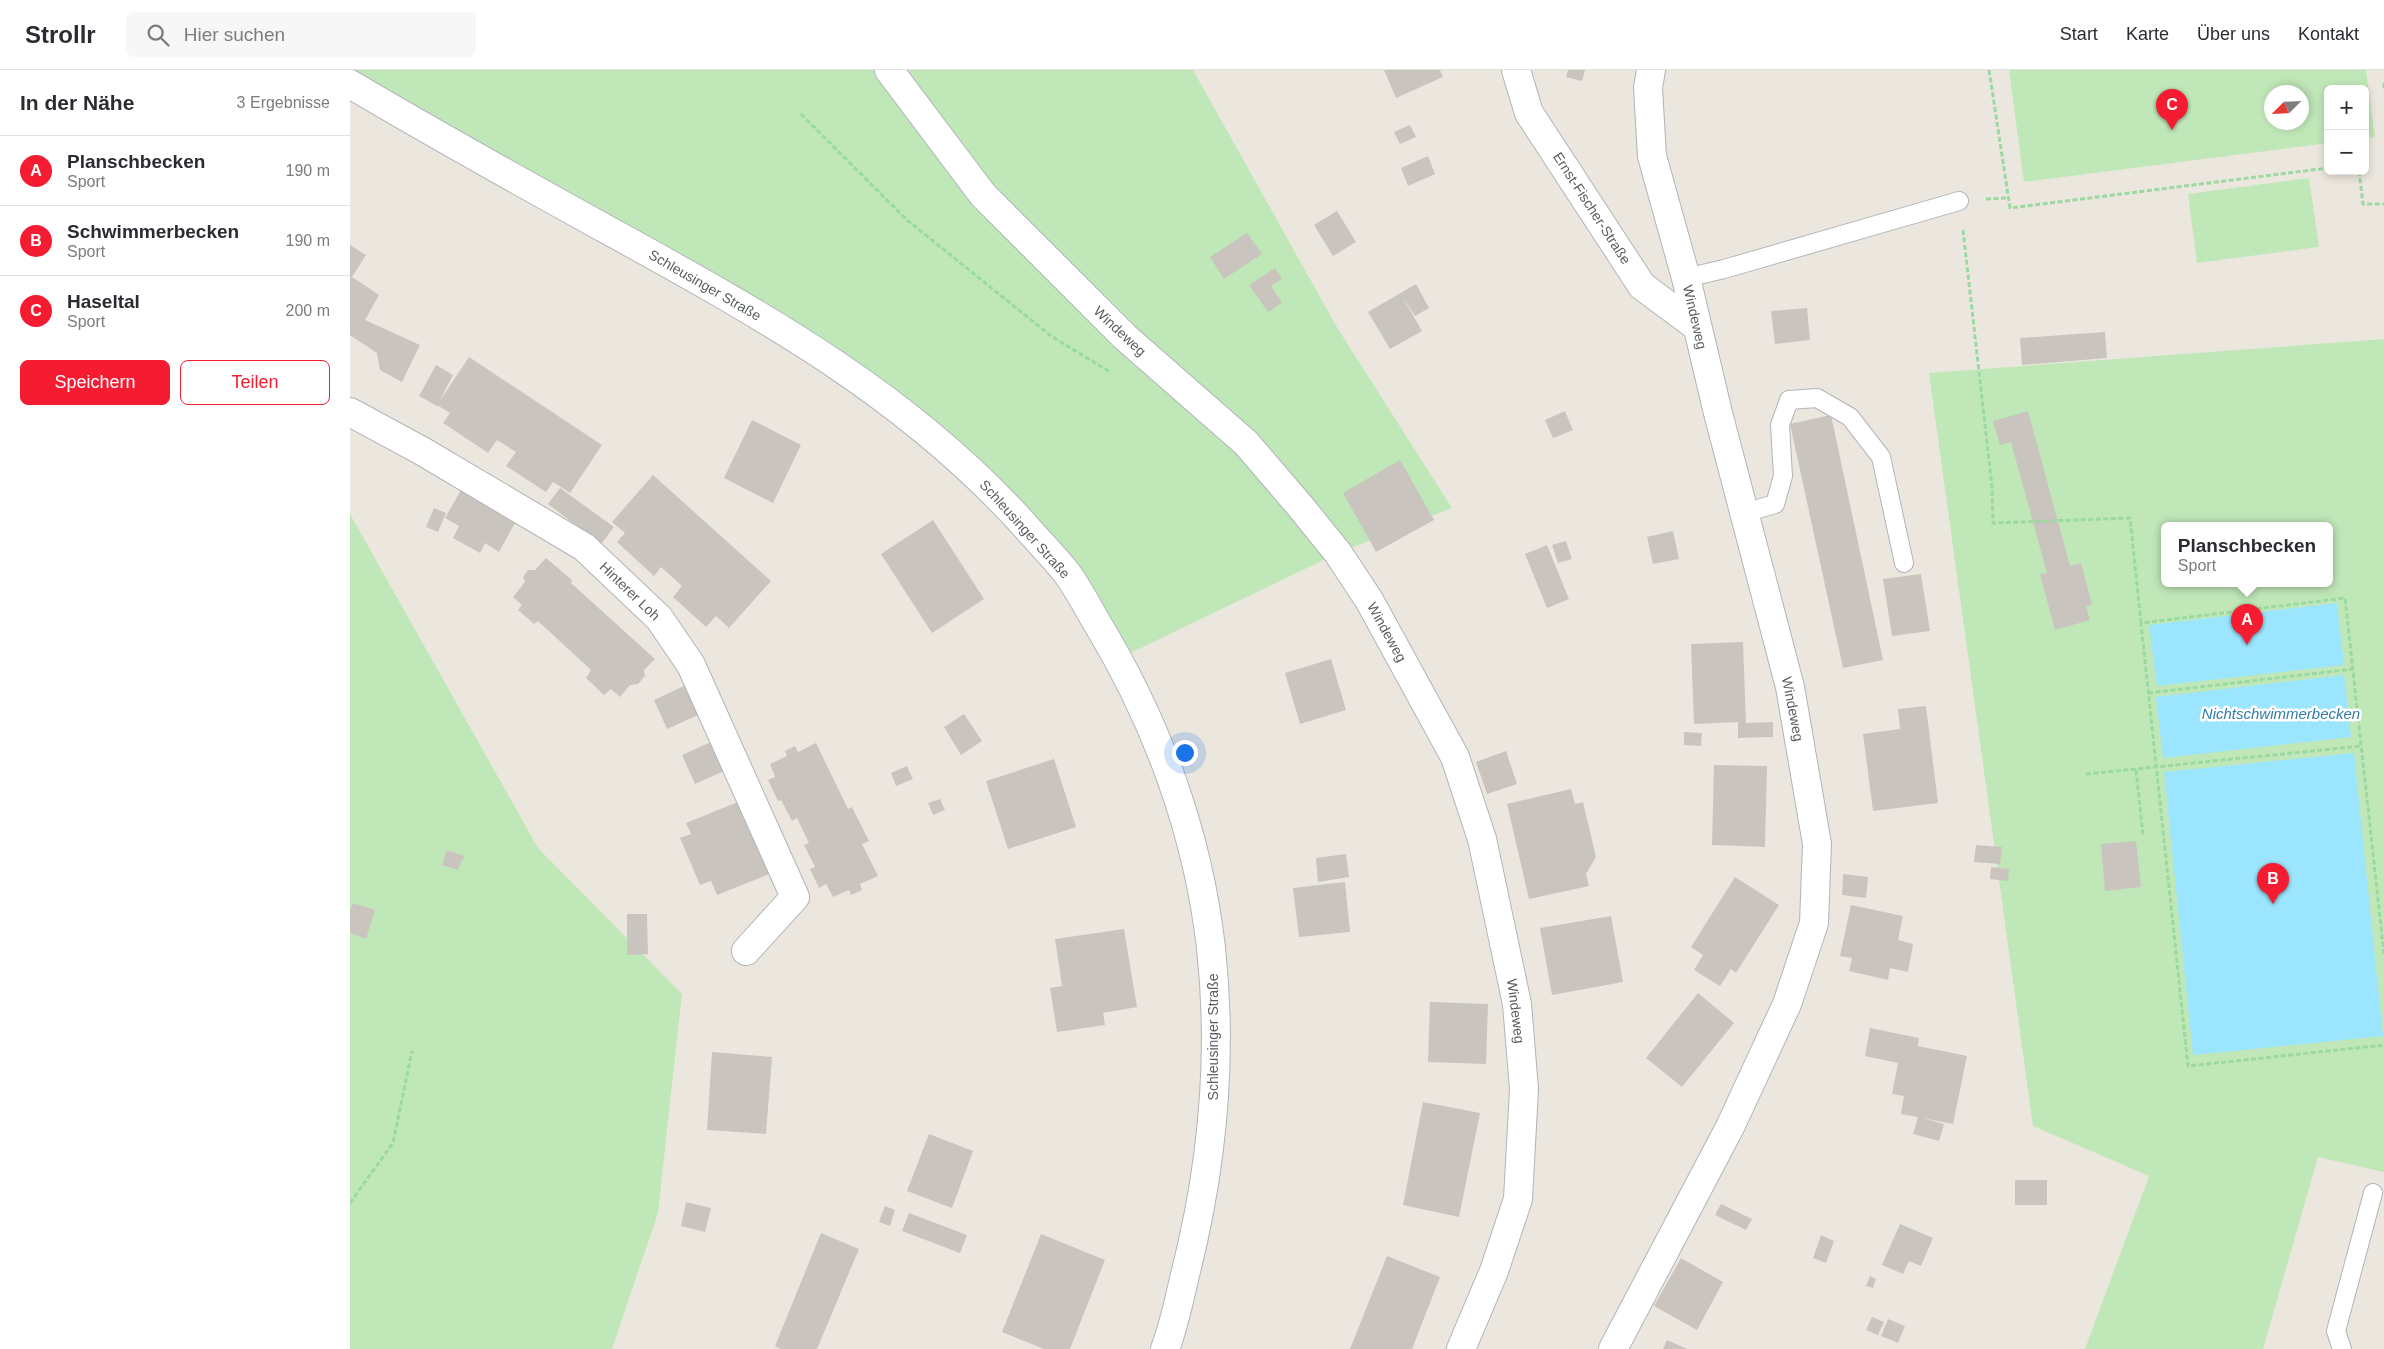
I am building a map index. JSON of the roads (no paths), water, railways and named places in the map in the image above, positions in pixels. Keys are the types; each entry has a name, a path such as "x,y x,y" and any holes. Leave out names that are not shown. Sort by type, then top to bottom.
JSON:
{"street":[{"name":"Windeweg","path":"889,70 983,194 1125,337 1246,443 1300,506 1338,553 1369,600 1455,757 1482,839 1518,1004 1524,1089 1518,1199 1494,1272 1461,1349"},
{"name":"Ernst-Fischer-Straße","path":"1516,70 1530,113 1642,286 1696,326"},
{"name":"Windeweg","path":"1613,1349 1730,1127 1787,1004 1814,923 1817,844 1790,687 1696,326 1686,278 1652,156 1648,88 1651,70"},
{"name":"Schleusinger Straße","path":"350,84 463,151 713,288 819,351 926,430 998,496 1066,572 1118,659 1164,754 1187,828 1206,905 1216,991 1215,1076 1210,1148 1194,1238 1165,1349"},
{"name":"Hinterer Loh","path":"350,412 422,450 584,547 659,618 691,665 795,897 746,952"}],"lane":[{"path":"1686,278 1724,270 1959,201"},
{"path":"1744,513 1775,504 1783,476 1780,425 1789,400 1817,398 1850,417 1882,457 1904,563"},
{"path":"2342,1349 2336,1331 2373,1193"}],"water":[{"path":"2337,603 2344,665 2157,686 2149,625"},
{"name":"Nichtschwimmerbecken","path":"2344,675 2351,737 2163,758 2156,697"},
{"path":"2354,753 2383,1036 2193,1055 2164,772"}],"place":[{"name":"Haseltal","path":"2172,130"},
{"name":"Planschbecken","path":"2247,645"},
{"name":"Schwimmerbecken","path":"2273,904"}]}
